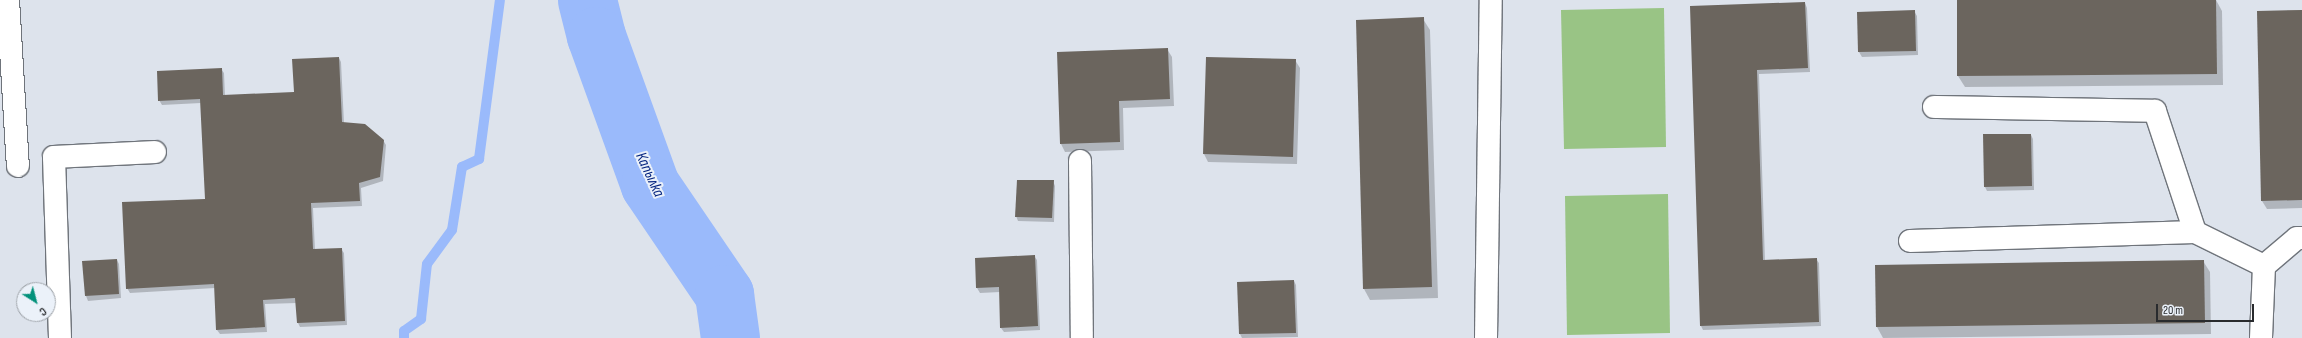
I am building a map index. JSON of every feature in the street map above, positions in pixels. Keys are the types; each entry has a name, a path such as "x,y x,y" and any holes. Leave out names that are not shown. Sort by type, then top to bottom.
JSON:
{"main road":[{"path":"8,0 18,166"},
{"path":"1486,338 1492,0"},
{"path":"1934,107 2155,111 2195,232"},
{"path":"60,338 54,157 155,152"},
{"path":"1080,161 1082,338"},
{"path":"1910,241 2195,232 2264,266"},
{"path":"2261,338 2264,266 2297,238 2302,238"}],"green space":[{"path":"1664,8 1666,147 1564,149 1561,10"},
{"path":"1668,194 1670,333 1567,335 1565,196"}],"building":[{"path":"1957,0 2216,0 2217,74 1957,76"},
{"path":"1805,2 1808,68 1757,70 1763,260 1817,258 1819,322 1700,326 1690,6"},
{"path":"1915,10 1916,51 1858,52 1857,12"},
{"path":"2302,10 2302,200 2261,201 2257,11"},
{"path":"1424,17 1432,287 1363,289 1356,20"},
{"path":"1168,48 1170,99 1119,101 1120,142 1060,144 1057,52"},
{"path":"339,57 342,122 365,124 384,140 380,177 359,183 360,201 311,203 313,249 342,248 345,321 297,323 295,298 263,300 265,327 216,330 214,284 126,289 122,202 205,199 200,99 158,101 157,71 222,68 223,95 294,92 292,59"},
{"path":"1206,57 1296,59 1293,157 1203,154"},
{"path":"1983,134 2031,134 2032,186 1984,187"},
{"path":"1017,180 1054,180 1052,218 1015,217"},
{"path":"1035,255 1038,326 1000,328 999,287 976,288 975,258"},
{"path":"117,259 119,294 85,296 82,261"},
{"path":"2204,260 2205,323 1876,327 1875,265"},
{"path":"1294,280 1296,333 1239,334 1237,282"}],"waterway":[{"path":"404,338 404,331 421,319 427,264 452,230 462,167 479,159 500,0"},
{"name":"Капылка","path":"587,0 596,36 650,185 724,294 730,338"}]}
